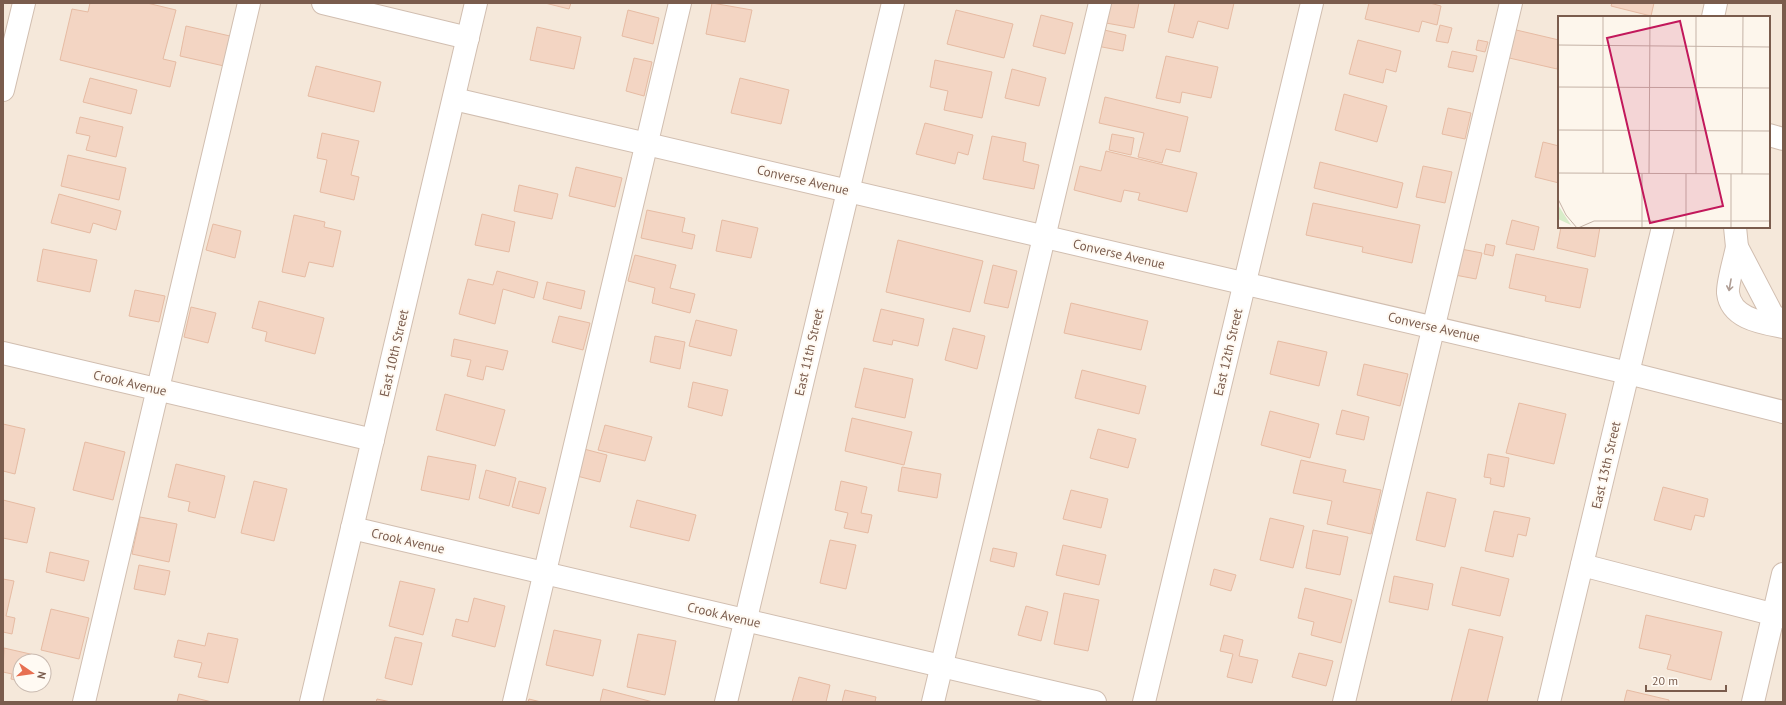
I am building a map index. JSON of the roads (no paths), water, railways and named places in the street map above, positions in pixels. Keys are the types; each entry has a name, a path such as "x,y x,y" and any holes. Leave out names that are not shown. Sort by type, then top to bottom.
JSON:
{"street":[{"path":"3,90 24,3"},
{"path":"84,702 250,3"},
{"path":"324,3 468,38"},
{"name":"East 10th Street","path":"311,702 476,3"},
{"path":"514,702 680,3"},
{"name":"East 11th Street","path":"726,702 893,3"},
{"path":"933,702 1100,3"},
{"name":"East 12th Street","path":"1144,702 1312,3"},
{"path":"1344,702 1511,3"},
{"path":"1713,16 1716,3"},
{"name":"Converse Avenue","path":"454,98 1628,373 1783,412"},
{"path":"1770,135 1783,139"},
{"name":"East 13th Street","path":"1550,702 1663,228"},
{"path":"1736,237 1772,314 1783,323"},
{"path":"1736,237 1728,294 1736,310 1755,321 1783,327"},
{"name":"Crook Avenue","path":"3,353 373,440"},
{"name":"Crook Avenue","path":"352,528 1095,702"},
{"path":"1582,565 1778,616"},
{"path":"1753,702 1778,616 1783,574"}]}
